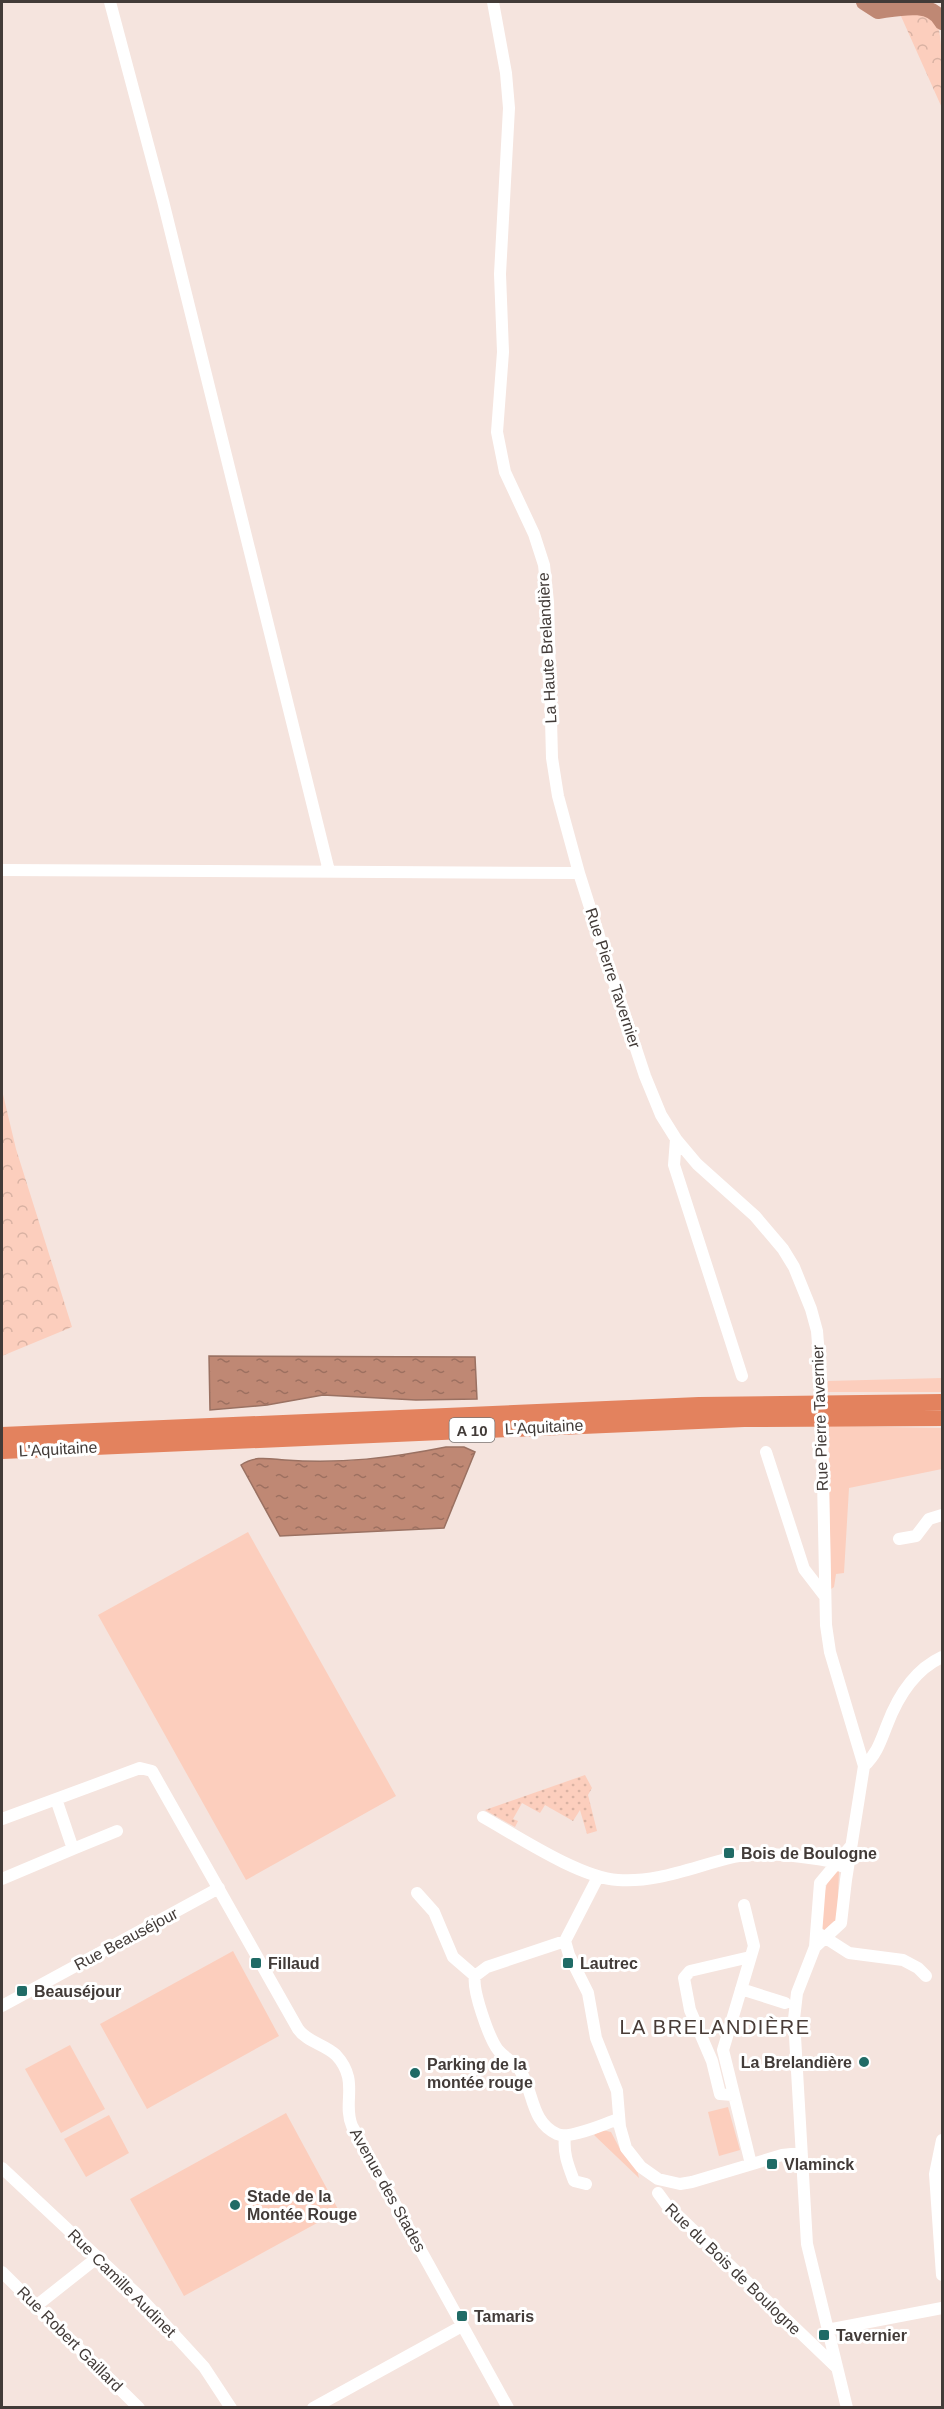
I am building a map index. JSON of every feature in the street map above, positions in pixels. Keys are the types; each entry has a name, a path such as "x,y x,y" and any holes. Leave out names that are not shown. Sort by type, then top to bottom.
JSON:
{"highway":[{"name":"L'Aquitaine","path":"2,1435 699,1405 942,1402"},
{"name":"L'Aquitaine","path":"2,1451 754,1418 942,1418"}],"street":[{"path":"111,2 163,201 329,871"},
{"name":"La Haute Brelandière","path":"494,2 506,73 509,108 500,274 503,352 497,417 498,446 505,472 534,534 544,565 548,602 552,758 558,796 579,873"},
{"path":"2,870 579,873"},
{"name":"Rue Pierre Tavernier","path":"579,873 645,1076 661,1115 676,1139 711,1178 755,1216 783,1249 794,1267 817,1330 821,1382 824,1595 830,1652 864,1766 851,1846 842,1866 842,1923 822,1933"},
{"path":"676,1139 674,1165 742,1376"},
{"path":"766,1452 804,1569 824,1595"},
{"path":"899,1539 916,1536 929,1519 942,1515"},
{"path":"864,1766 878,1750 892,1712 912,1679 922,1669 942,1657"},
{"name":"Avenue des Stades","path":"56,1799 140,1768 149,1769 156,1775 298,2029 307,2038 327,2048 344,2067 351,2087 349,2111 352,2126 508,2408"},
{"path":"2,1819 56,1799 73,1849"},
{"path":"483,1817 579,1870 598,1877 616,1880 656,1878 750,1855 780,1854 842,1866"},
{"path":"2,1879 117,1831"},
{"name":"Rue Pierre Tavernier","path":"842,1866 820,1883 822,1933 814,1947 797,1993 794,2019 807,2244 847,2408"},
{"path":"598,1877 565,1941 569,1955 588,1993 596,2038 616,2091 622,2137 633,2158 658,2179 680,2184 782,2155 801,2153"},
{"name":"Rue Beauséjour","path":"2,2006 219,1888"},
{"path":"417,1893 434,1912 453,1957 475,1976 475,1989 492,2040 521,2071 533,2108 541,2121 555,2133 565,2136 619,2119"},
{"path":"744,1905 754,1946 723,2050 751,2164"},
{"path":"822,1933 849,1953 903,1960 918,1968 926,1976"},
{"path":"475,1976 487,1967 565,1941"},
{"path":"734,2095 720,2094 712,2061 690,2010 684,1978 690,1971 750,1957"},
{"path":"741,1989 785,2002"},
{"path":"565,2136 565,2158 574,2181 586,2184"},
{"path":"942,2140 934,2174 942,2275"},
{"name":"Rue Camille Audinet","path":"2,2168 99,2257 177,2336 204,2367 231,2408"},
{"name":"Rue du Bois de Boulogne","path":"658,2193 674,2212 837,2367"},
{"path":"36,2306 99,2257"},
{"name":"Rue Robert Gaillard","path":"2,2271 139,2408"},
{"path":"827,2330 942,2308"},
{"path":"314,2408 462,2326"}],"green space":[{"path":"920,11 933,15 939,28 942,108 900,14"},
{"path":"2,1090 16,1149 72,1327 2,1356"},
{"path":"942,1378 942,1392 828,1392 828,1381"},
{"path":"828,1426 942,1428 942,1469 849,1488 844,1573 836,1574 834,1587 831,1589"},
{"path":"248,1532 396,1796 246,1880 98,1615"},
{"path":"585,1775 592,1788 588,1795 597,1831 587,1834 580,1810 573,1821 545,1805 540,1813 522,1803 513,1819 518,1821 515,1827 485,1810"},
{"path":"839,1871 837,1919 824,1930 822,1928 823,1904 826,1888 829,1880"},
{"path":"233,1951 279,2036 147,2109 100,2024"},
{"path":"70,2045 105,2109 61,2133 25,2069"},
{"path":"728,2107 740,2150 719,2156 708,2112"},
{"name":"Stade de la Montée Rouge","path":"286,2113 339,2211 184,2296 130,2199"},
{"path":"109,2115 129,2153 86,2177 64,2139"},
{"path":"602,2130 611,2132 621,2151 637,2170 639,2178 594,2135"}],"water":[{"path":"209,1356 475,1357 477,1399 416,1400 323,1395 267,1405 210,1410"},
{"path":"446,1447 464,1447 475,1452 444,1528 280,1536 241,1465 263,1458 306,1461 366,1459"}],"waterway":[{"path":"864,2 878,11 905,7 923,8 937,15 942,22"}],"place":[{"name":"Bois de Boulogne","path":"729,1853"},
{"name":"Fillaud","path":"256,1963"},
{"name":"Lautrec","path":"568,1963"},
{"name":"Beauséjour","path":"22,1991"},
{"name":"La Brelandière","path":"864,2062"},
{"name":"Parking de la montée rouge","path":"415,2073"},
{"name":"Vlaminck","path":"772,2164"},
{"name":"Stade de la Montée Rouge","path":"235,2205"},
{"name":"Tamaris","path":"462,2316"},
{"name":"Tavernier","path":"824,2335"}],"district":[{"name":"LA BRELANDIÈRE","path":"715,2027"}]}
